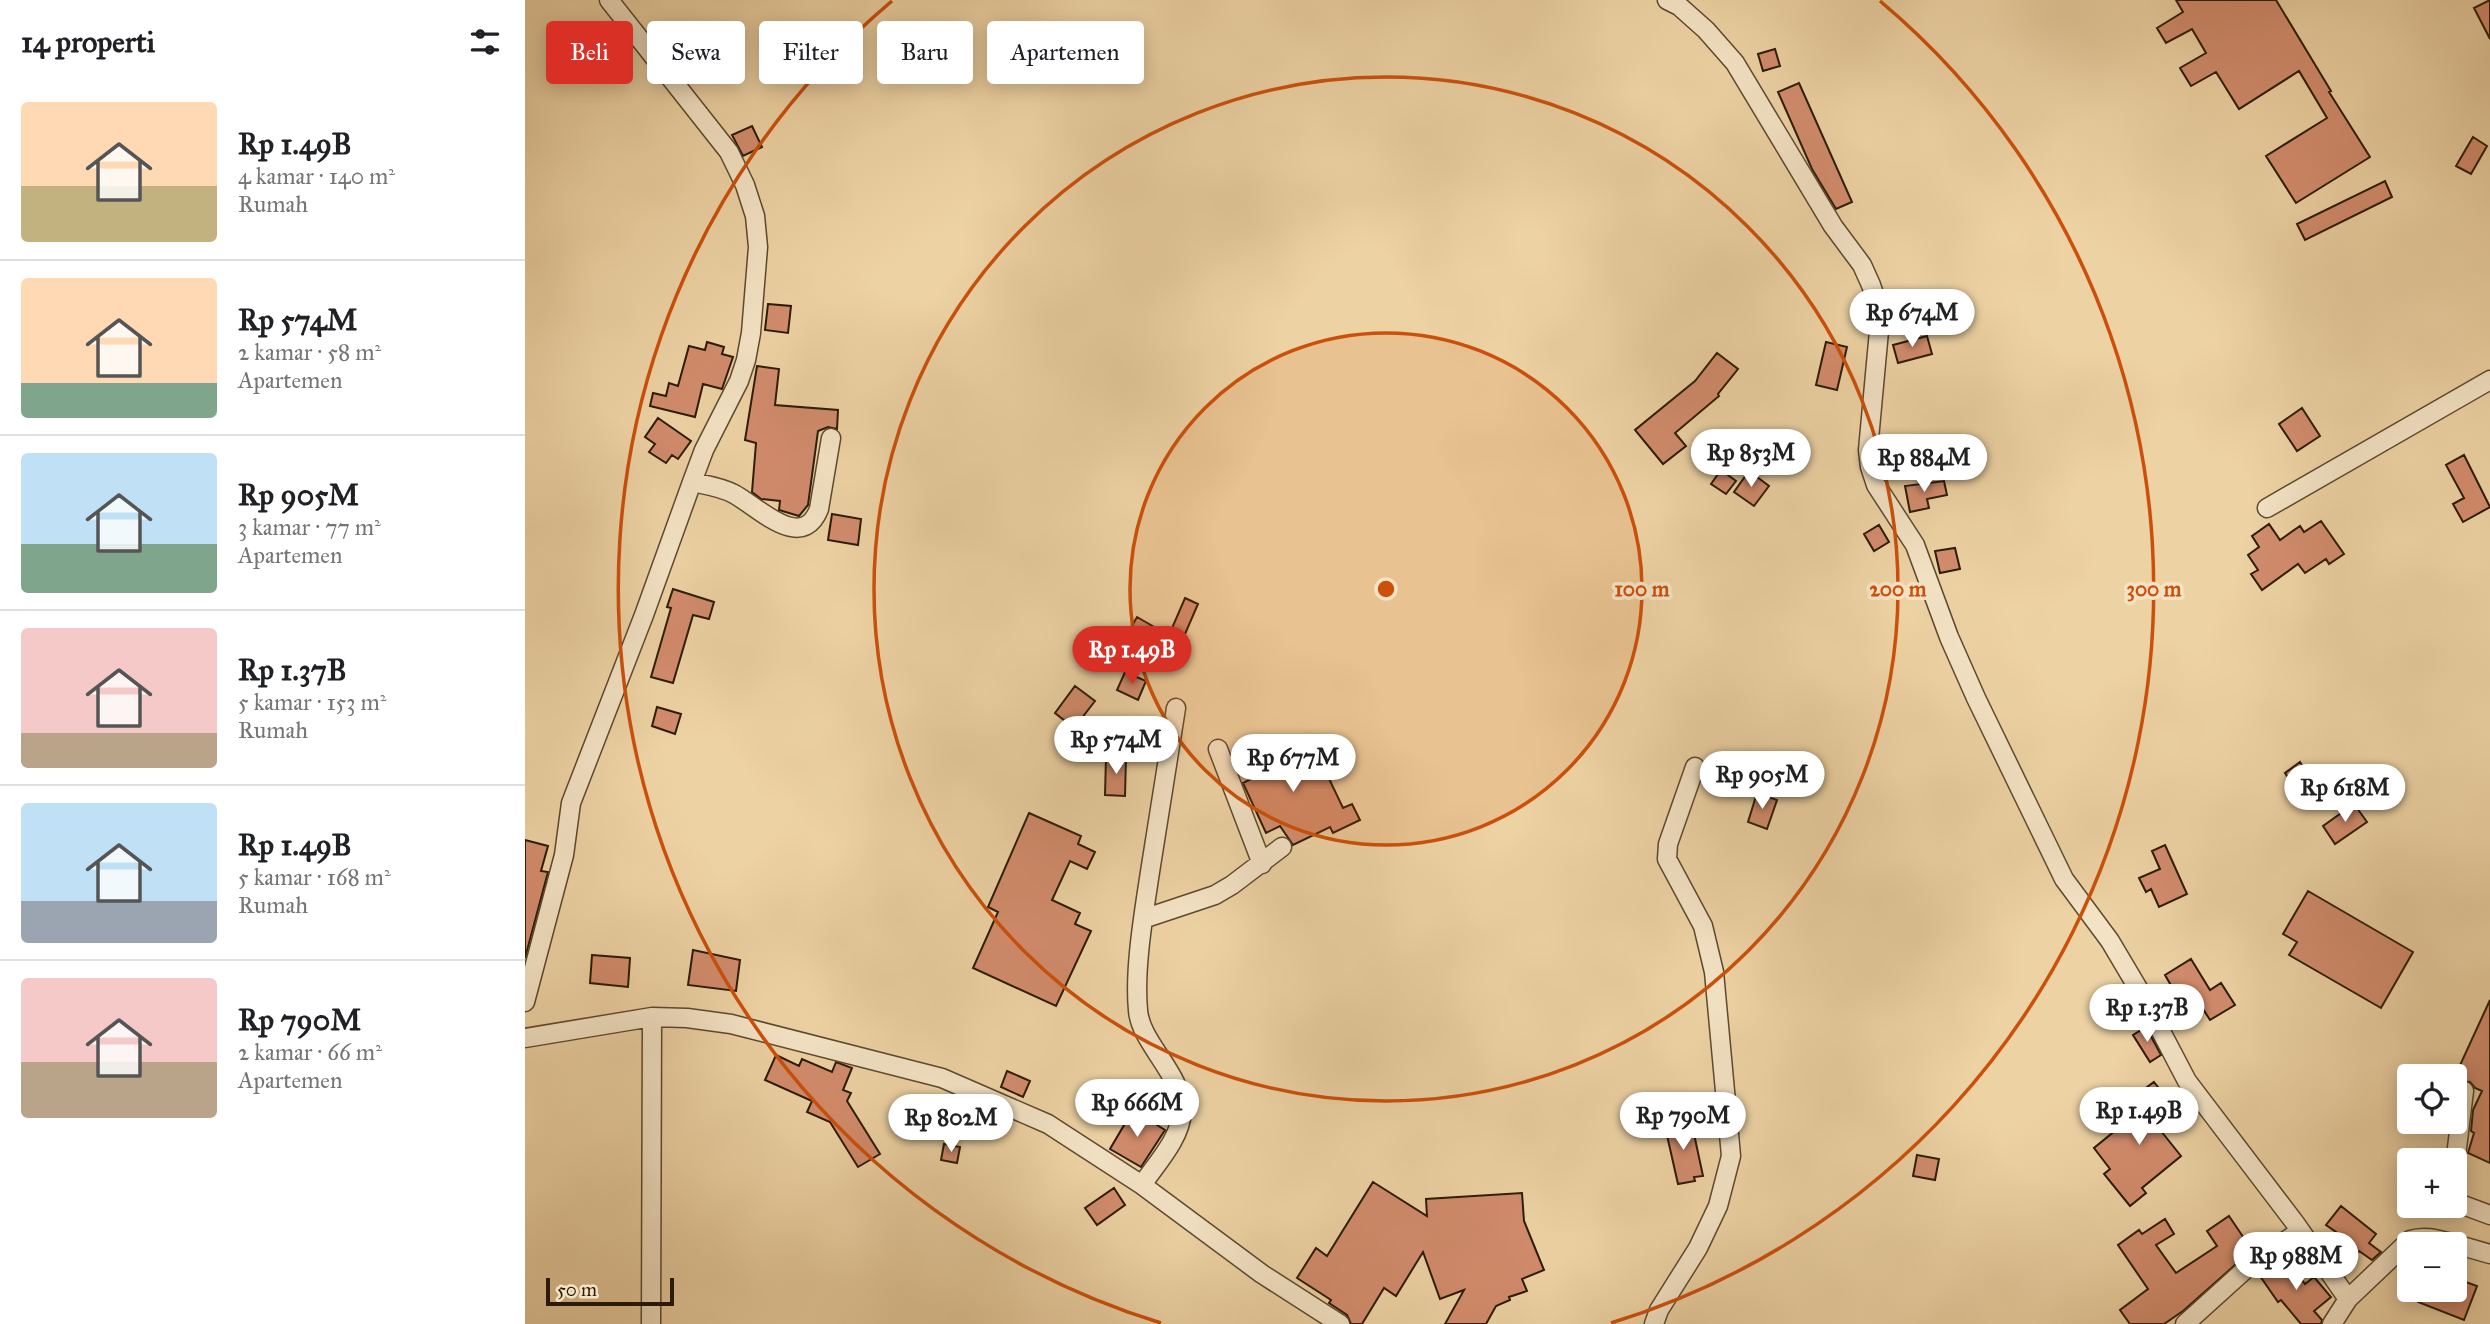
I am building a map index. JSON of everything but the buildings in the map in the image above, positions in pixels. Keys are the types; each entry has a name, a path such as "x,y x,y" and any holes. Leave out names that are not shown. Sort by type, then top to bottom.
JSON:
{"street":[{"path":"525,1002 564,855 571,803 602,728 704,450 739,381 751,333 758,247 755,216 745,185 729,152 609,0"},
{"path":"1667,0 1679,6 1706,30 1735,63 1833,226 1862,265 1878,306 1879,331 1868,450 1870,467 1877,485 1915,545 1955,649 2064,879 2110,941 2187,1081 2348,1299"},
{"path":"2267,508 2490,380"},
{"path":"692,482 733,493 781,524 795,528 807,526 815,519 819,509 831,438"},
{"path":"1142,1185 1173,1140 1181,1122 1182,1110 1180,1093 1138,1013 1143,919 1176,708"},
{"path":"1218,750 1262,864"},
{"path":"1654,1324 1659,1310 1698,1248 1719,1206 1731,1156 1714,972 1703,926 1667,859 1668,844 1695,767"},
{"path":"1143,919 1215,895 1262,864 1282,847"},
{"path":"652,1017 652,1324"},
{"path":"525,1038 652,1017 687,1018 731,1024 942,1078 1048,1124 1142,1185 1262,1274 1340,1324"},
{"path":"2467,1206 2490,1215"},
{"path":"2185,1324 2242,1272 2300,1231"},
{"path":"2467,1247 2490,1254"},
{"path":"2332,1324 2348,1299 2397,1252"}]}
